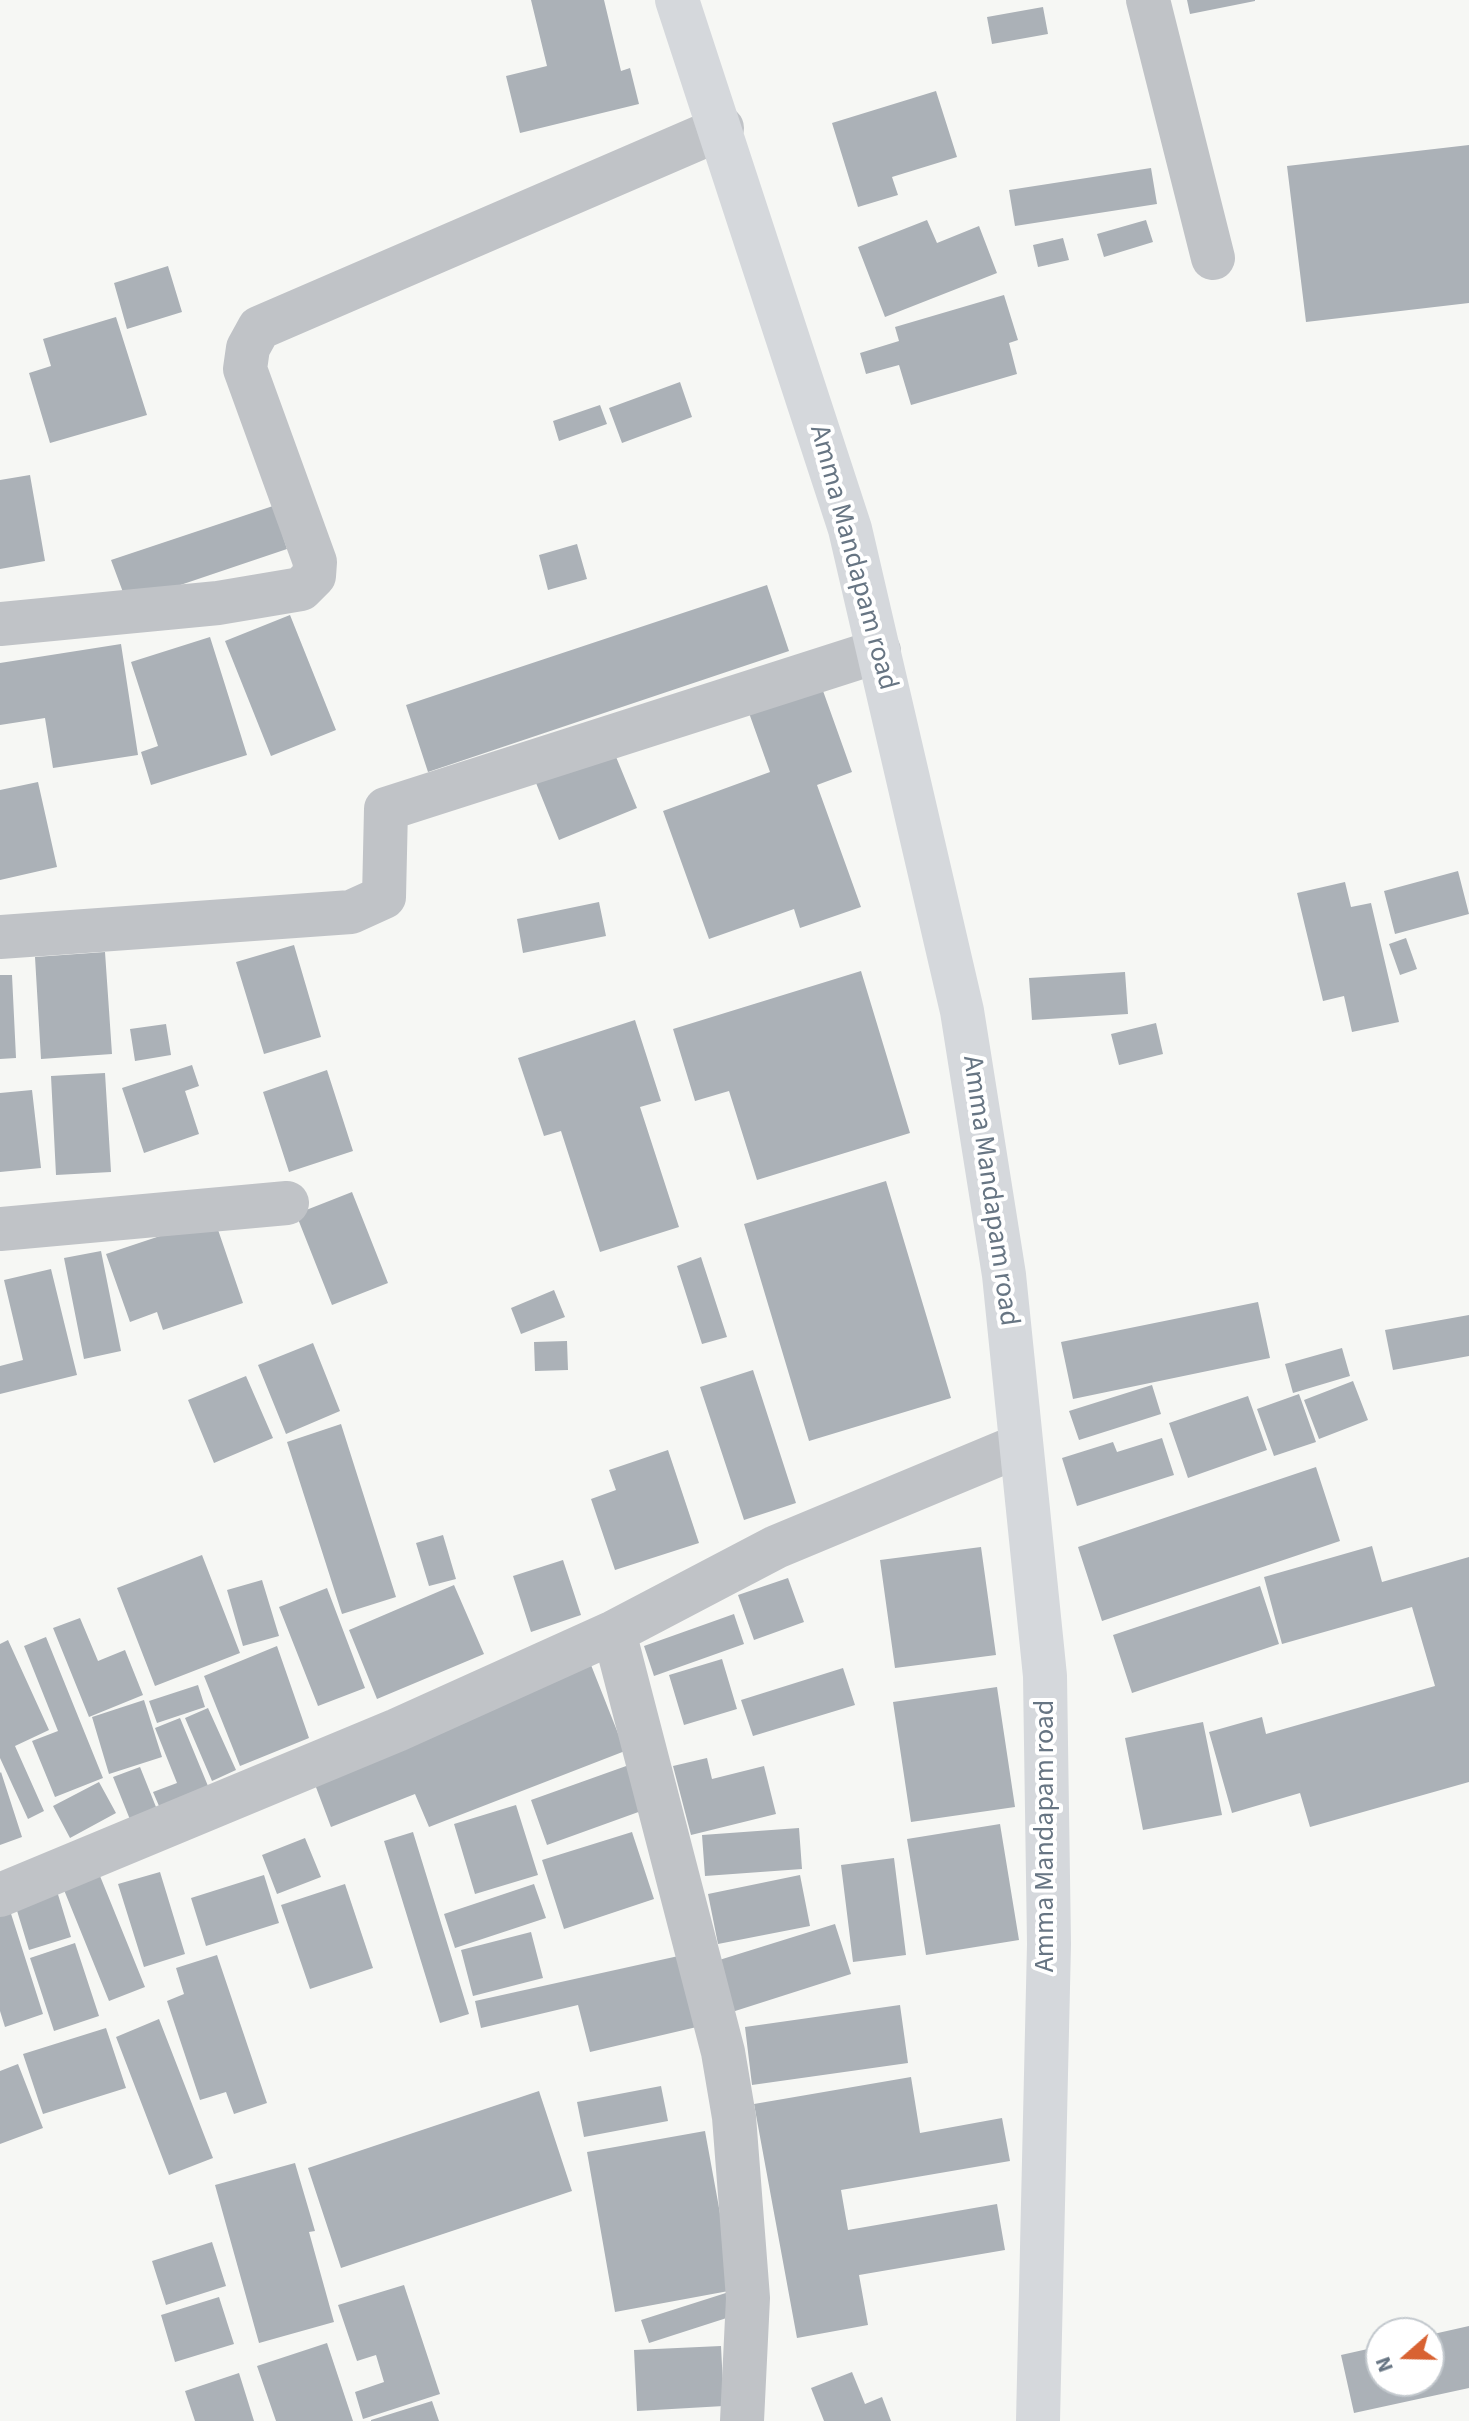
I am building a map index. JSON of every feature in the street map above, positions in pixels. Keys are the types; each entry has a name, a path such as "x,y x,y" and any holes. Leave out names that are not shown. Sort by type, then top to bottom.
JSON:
{"main road":[{"name":"Amma Mandapam road","path":"677,0 722,128 850,529 962,1011 1004,1275 1045,1676 1049,1944 1038,2421"}],"street":[{"path":"1148,0 1213,258"},
{"path":"0,624 218,603 287,594 301,589 314,576 315,562 245,369 248,348 259,328 722,128"},
{"path":"0,937 351,912 384,897 386,809 879,651"},
{"path":"0,1229 287,1203"},
{"path":"0,1895 397,1730 614,1632 776,1547 1021,1445"},
{"path":"614,1632 723,2052 735,2131 748,2298 742,2421"}],"building":[{"path":"531,0 604,0 621,71 630,68 639,104 520,133 506,76 547,66"},
{"path":"1187,0 1255,0 1255,1 1190,14"},
{"path":"1043,7 1048,34 992,44 987,17"},
{"path":"936,91 957,157 892,177 898,195 858,207 832,123"},
{"path":"1469,145 1469,303 1306,322 1287,166"},
{"path":"1151,168 1157,204 1015,226 1009,190"},
{"path":"927,220 937,243 979,226 997,273 885,317 858,247"},
{"path":"1146,220 1153,242 1104,257 1097,234"},
{"path":"1063,238 1069,260 1038,267 1033,245"},
{"path":"168,266 182,312 127,329 114,283"},
{"path":"1004,295 1018,340 1009,343 1017,374 911,405 899,365 866,374 860,353 899,341 895,327"},
{"path":"116,317 147,415 50,443 29,373 51,366 43,339"},
{"path":"680,382 692,417 622,443 609,408"},
{"path":"600,405 607,424 559,441 553,421"},
{"path":"30,475 45,561 0,569 0,480"},
{"path":"273,506 287,549 127,603 111,560"},
{"path":"577,544 587,579 548,590 539,555"},
{"path":"767,585 789,651 428,772 406,705"},
{"path":"290,615 336,730 271,756 225,641"},
{"path":"210,637 247,755 151,785 141,752 158,746 131,662"},
{"path":"121,644 138,755 53,768 45,718 0,725 0,663"},
{"path":"822,688 852,772 817,785 861,907 800,928 794,909 709,939 663,811 770,772 749,713"},
{"path":"612,747 637,808 559,840 534,778"},
{"path":"38,782 57,867 0,880 0,790"},
{"path":"1458,871 1469,914 1395,934 1384,891"},
{"path":"1345,882 1351,907 1371,903 1399,1022 1352,1032 1344,996 1323,1001 1297,893"},
{"path":"599,902 606,936 523,953 517,919"},
{"path":"1406,938 1417,969 1400,975 1389,944"},
{"path":"294,945 321,1037 264,1054 236,962"},
{"path":"105,952 112,1054 41,1059 35,957"},
{"path":"861,971 910,1133 757,1180 729,1091 695,1101 673,1029"},
{"path":"1125,972 1128,1014 1032,1020 1029,978"},
{"path":"0,975 12,975 16,1058 0,1059"},
{"path":"635,1020 661,1101 640,1107 679,1227 600,1252 561,1131 544,1136 518,1058"},
{"path":"1156,1023 1163,1054 1119,1065 1111,1034"},
{"path":"166,1024 171,1055 135,1061 130,1029"},
{"path":"192,1065 199,1086 185,1091 199,1134 144,1153 122,1088"},
{"path":"327,1070 353,1151 289,1172 263,1092"},
{"path":"105,1073 111,1172 56,1175 51,1076"},
{"path":"32,1090 41,1168 0,1172 0,1093"},
{"path":"886,1181 951,1398 809,1441 744,1224"},
{"path":"352,1192 388,1283 332,1305 296,1214"},
{"path":"214,1218 243,1303 163,1330 157,1312 130,1322 106,1254"},
{"path":"101,1251 121,1351 84,1359 64,1258"},
{"path":"701,1257 727,1337 702,1344 677,1266"},
{"path":"51,1269 77,1375 0,1394 0,1366 23,1360 4,1280"},
{"path":"554,1290 565,1317 521,1334 511,1308"},
{"path":"1258,1302 1270,1358 1073,1399 1061,1342"},
{"path":"1469,1315 1469,1356 1393,1370 1385,1330"},
{"path":"567,1341 568,1370 535,1371 534,1342"},
{"path":"313,1343 340,1411 286,1434 258,1365"},
{"path":"1342,1348 1350,1376 1293,1393 1285,1364"},
{"path":"753,1370 796,1503 744,1520 700,1387"},
{"path":"246,1376 273,1438 214,1463 188,1400"},
{"path":"1353,1381 1368,1420 1319,1439 1304,1400"},
{"path":"1152,1385 1161,1414 1079,1440 1069,1411"},
{"path":"1299,1394 1316,1442 1274,1456 1257,1409"},
{"path":"1248,1396 1267,1450 1188,1478 1169,1423"},
{"path":"341,1424 396,1597 342,1614 287,1442"},
{"path":"1162,1438 1174,1475 1077,1506 1062,1458 1113,1442 1117,1452"},
{"path":"668,1450 699,1543 615,1570 591,1499 616,1490 609,1470"},
{"path":"1316,1467 1340,1541 1102,1621 1078,1547"},
{"path":"443,1535 456,1579 429,1586 416,1543"},
{"path":"1372,1546 1382,1582 1469,1557 1469,1782 1310,1827 1300,1793 1232,1813 1209,1732 1262,1717 1266,1734 1435,1686 1412,1607 1282,1644 1264,1577"},
{"path":"981,1547 996,1655 895,1668 880,1560"},
{"path":"202,1555 240,1653 155,1686 117,1588"},
{"path":"563,1560 581,1615 531,1632 513,1576"},
{"path":"788,1578 804,1622 754,1640 738,1595"},
{"path":"262,1580 279,1636 243,1646 227,1590"},
{"path":"454,1585 484,1654 377,1699 349,1630"},
{"path":"1260,1586 1279,1644 1132,1693 1113,1635"},
{"path":"327,1588 365,1688 318,1706 279,1607"},
{"path":"734,1614 744,1644 654,1676 644,1646"},
{"path":"80,1618 98,1661 125,1650 143,1695 89,1717 53,1628"},
{"path":"46,1637 103,1778 55,1797 32,1741 58,1731 24,1646"},
{"path":"8,1640 49,1730 15,1746 44,1811 28,1819 0,1758 0,1644"},
{"path":"277,1646 309,1738 240,1766 204,1676"},
{"path":"722,1659 737,1709 684,1725 669,1675"},
{"path":"591,1665 625,1751 429,1827 415,1794 331,1827 311,1774"},
{"path":"843,1668 855,1705 753,1736 741,1700"},
{"path":"198,1685 205,1707 157,1723 149,1701"},
{"path":"997,1687 1015,1807 911,1822 893,1702"},
{"path":"144,1700 162,1757 109,1774 92,1717"},
{"path":"208,1708 236,1770 212,1781 185,1718"},
{"path":"180,1718 208,1786 159,1806 153,1792 177,1783 155,1728"},
{"path":"1203,1722 1222,1815 1143,1830 1125,1738"},
{"path":"707,1758 712,1779 764,1766 776,1814 691,1835 673,1766"},
{"path":"629,1765 644,1810 547,1845 531,1800"},
{"path":"140,1767 158,1812 131,1822 113,1777"},
{"path":"0,1773 22,1837 0,1845"},
{"path":"99,1782 116,1813 70,1838 53,1806"},
{"path":"516,1805 538,1875 475,1894 454,1824"},
{"path":"1000,1824 1019,1940 926,1955 907,1839"},
{"path":"799,1828 802,1869 705,1876 702,1835"},
{"path":"413,1832 469,2014 440,2023 384,1841"},
{"path":"632,1832 654,1899 564,1929 542,1860"},
{"path":"305,1838 321,1877 277,1894 262,1855"},
{"path":"894,1858 906,1955 853,1962 841,1865"},
{"path":"160,1872 185,1954 144,1967 118,1884"},
{"path":"264,1875 279,1923 206,1946 191,1898"},
{"path":"800,1875 810,1926 718,1944 708,1894"},
{"path":"100,1876 145,1987 109,2001 64,1890"},
{"path":"53,1878 71,1937 29,1950 11,1891"},
{"path":"345,1884 373,1968 310,1989 281,1905"},
{"path":"534,1884 546,1918 455,1948 444,1914"},
{"path":"6,1898 43,2014 5,2027 0,2011 0,1899"},
{"path":"835,1924 851,1974 732,2012 716,1961"},
{"path":"531,1932 543,1978 473,1996 461,1950"},
{"path":"75,1943 99,2016 54,2031 30,1958"},
{"path":"217,1955 267,2103 234,2114 226,2092 200,2100 167,2001 184,1994 176,1968"},
{"path":"683,1955 701,2026 590,2052 578,2005 481,2028 475,2001"},
{"path":"900,2005 908,2063 752,2085 745,2027"},
{"path":"159,2019 213,2158 169,2175 116,2037"},
{"path":"106,2028 126,2088 43,2114 23,2054"},
{"path":"18,2064 43,2128 0,2144 0,2071"},
{"path":"911,2077 920,2133 1002,2118 1010,2161 841,2190 848,2230 997,2204 1005,2250 859,2275 868,2325 797,2338 754,2104"},
{"path":"661,2086 668,2121 584,2137 577,2102"},
{"path":"539,2091 572,2191 341,2268 308,2168"},
{"path":"705,2131 734,2290 615,2312 587,2152"},
{"path":"295,2163 315,2231 309,2232 334,2322 259,2343 215,2185"},
{"path":"212,2242 226,2286 166,2305 152,2261"},
{"path":"404,2285 440,2394 363,2419 355,2392 384,2382 376,2355 357,2361 338,2305"},
{"path":"729,2292 736,2315 649,2343 641,2320"},
{"path":"219,2297 234,2344 175,2362 161,2315"},
{"path":"1469,2326 1469,2388 1445,2393 1445,2331"},
{"path":"327,2343 353,2421 276,2421 257,2366"},
{"path":"721,2346 724,2406 637,2411 634,2350"},
{"path":"1365,2350 1365,2397 1428,2397 1354,2413 1341,2355"},
{"path":"852,2372 865,2404 882,2397 891,2421 824,2421 811,2388"},
{"path":"239,2373 254,2421 195,2421 185,2391"},
{"path":"432,2401 439,2421 371,2421 371,2420"}]}
